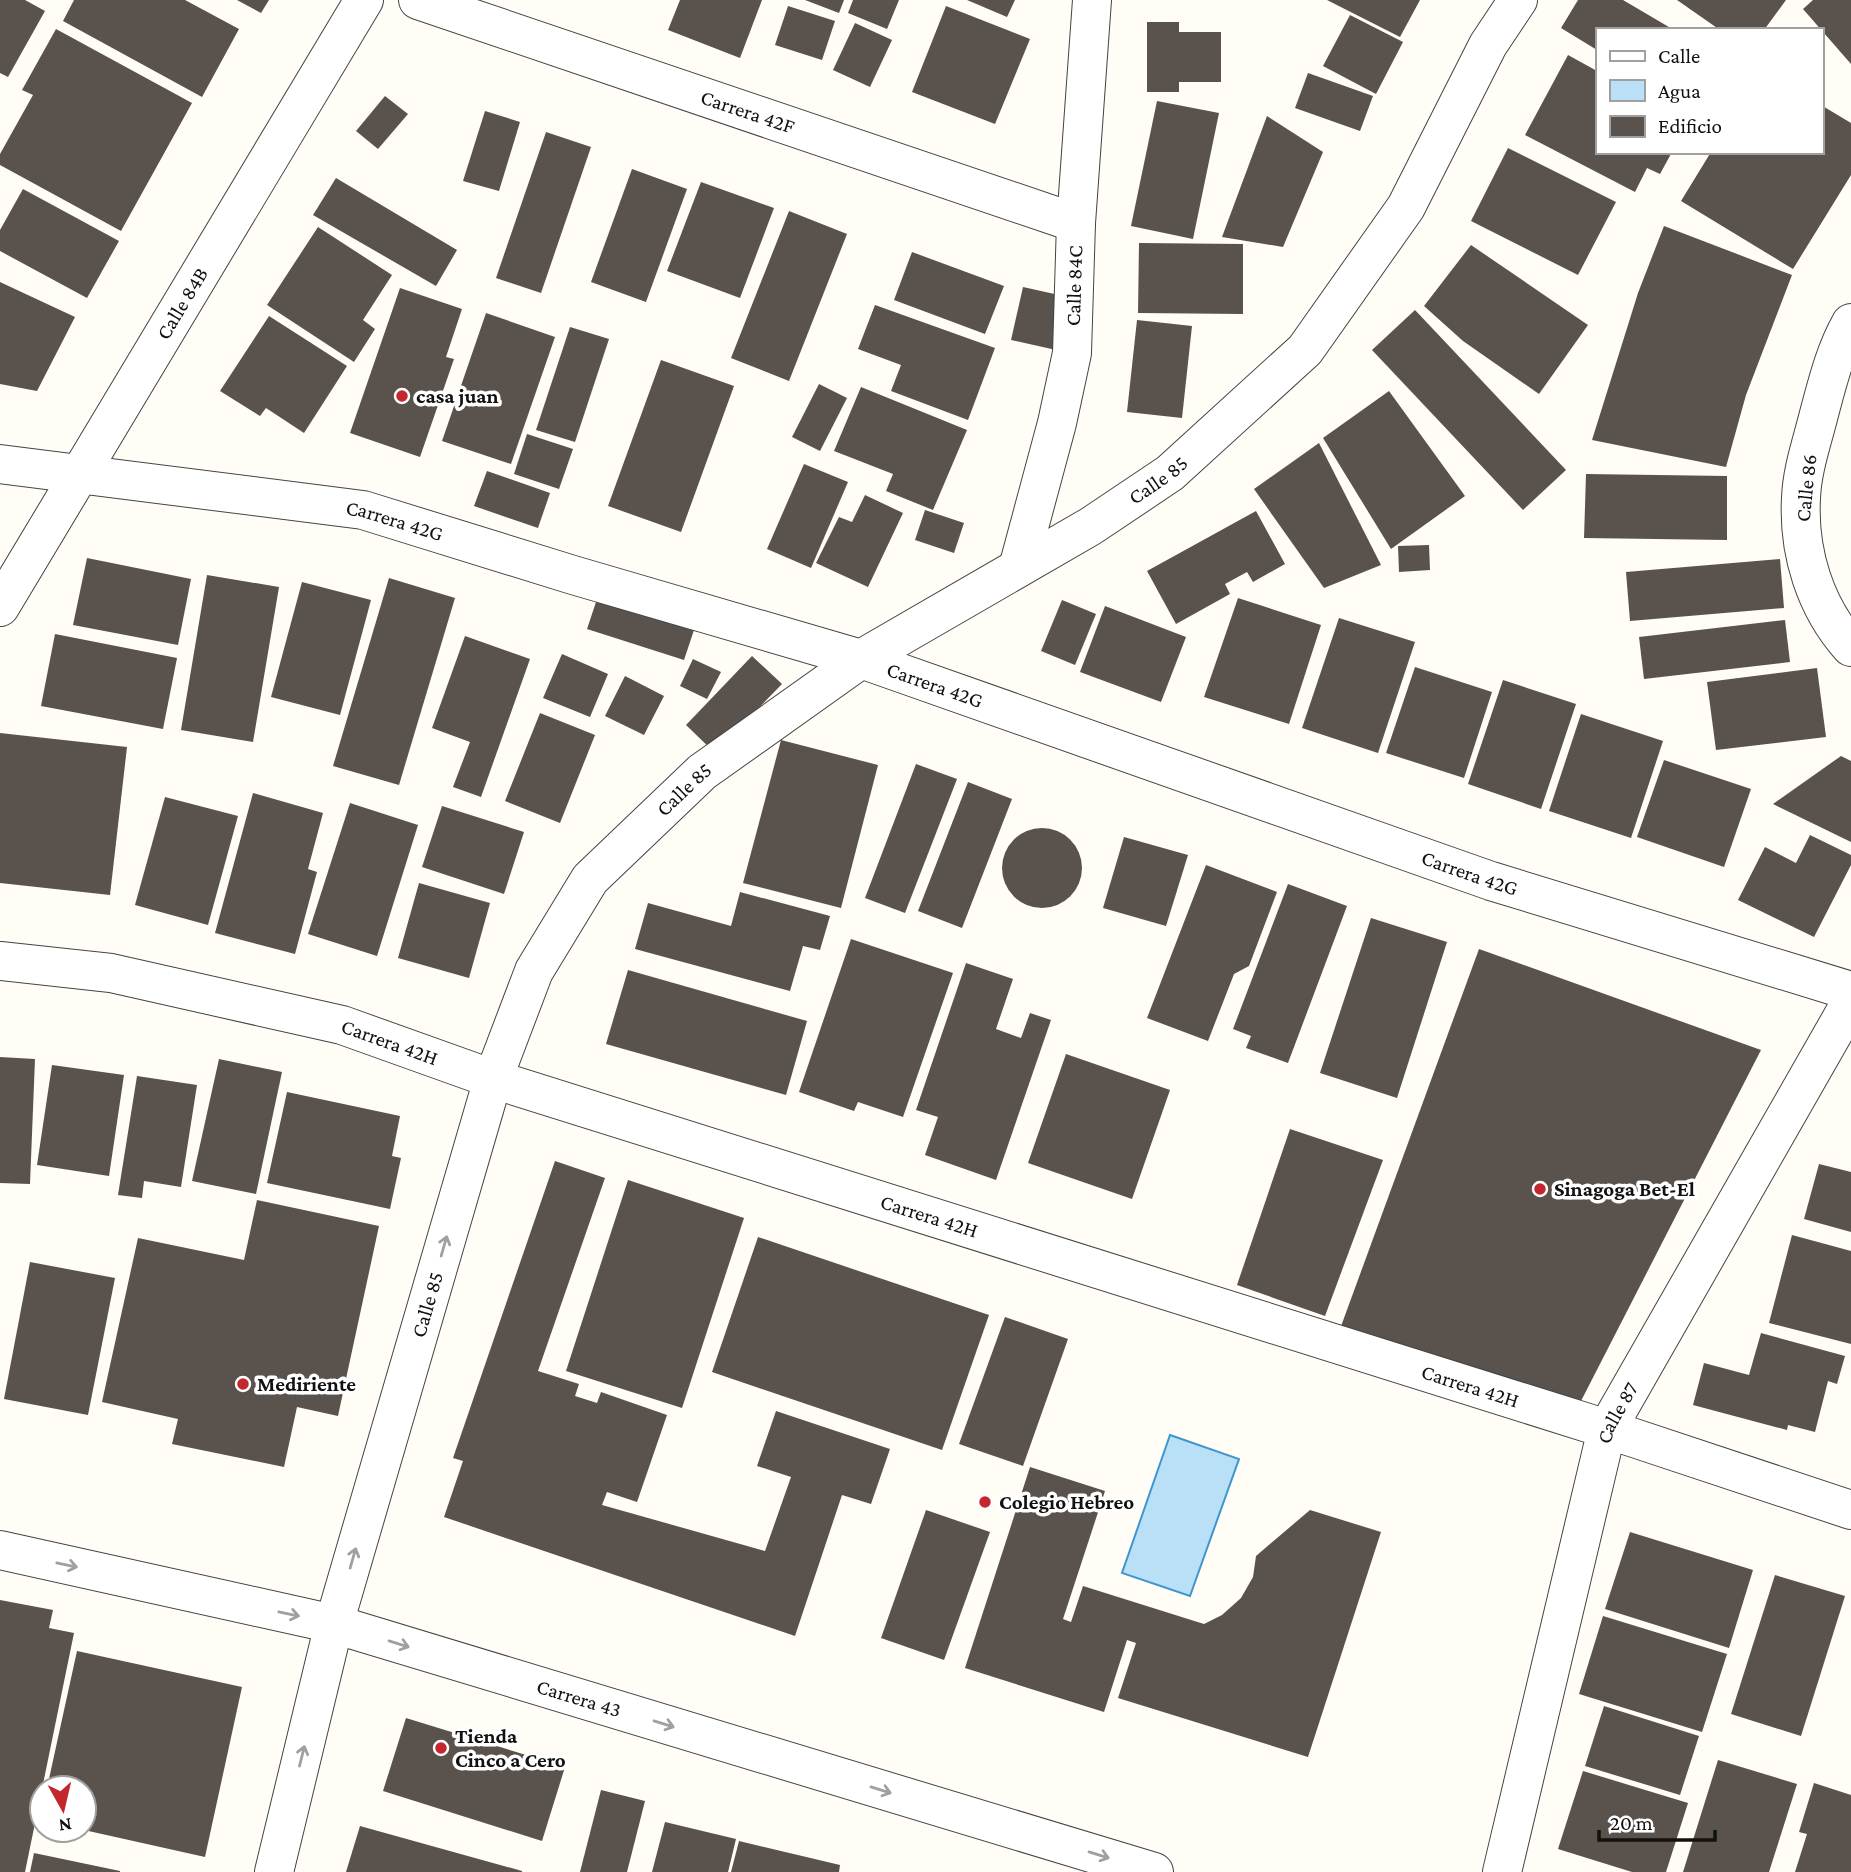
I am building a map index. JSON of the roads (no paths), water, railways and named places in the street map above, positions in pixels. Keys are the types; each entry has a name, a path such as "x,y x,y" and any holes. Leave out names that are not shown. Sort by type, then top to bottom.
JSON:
{"street":[{"name":"Calle 84B","path":"0,607 364,0"},
{"name":"Carrera 42F","path":"418,0 1076,223"},
{"name":"Calle 84C","path":"1018,568 1057,423 1072,353 1076,223 1092,0"},
{"name":"Calle 85","path":"274,1872 334,1624 493,1079 534,971 590,879 702,772 861,659 1091,526 1170,473 1305,350 1406,207 1488,45 1518,0"},
{"name":"Calle 86","path":"1851,323 1825,389 1806,463 1801,496 1801,530 1807,565 1817,595 1837,632 1851,647"},
{"name":"Carrera 42G","path":"0,464 363,510 861,659 1492,881 1851,991"},
{"name":"Carrera 42H","path":"0,961 111,973 342,1025 493,1079 1608,1429 1851,1510"},
{"name":"Calle 87","path":"1502,1872 1608,1429 1851,1002"},
{"name":"Carrera 43","path":"0,1550 334,1624 1154,1872"}],"water":[{"path":"1170,1435 1239,1459 1190,1596 1122,1573"}],"place":[{"name":"casa juan","path":"402,396"},
{"name":"Sinagoga Bet-El","path":"1540,1189"},
{"name":"Mediriente","path":"243,1384"},
{"name":"Colegio Hebreo","path":"985,1502"},
{"name":"Tienda Cinco a Cero","path":"441,1748"}]}
